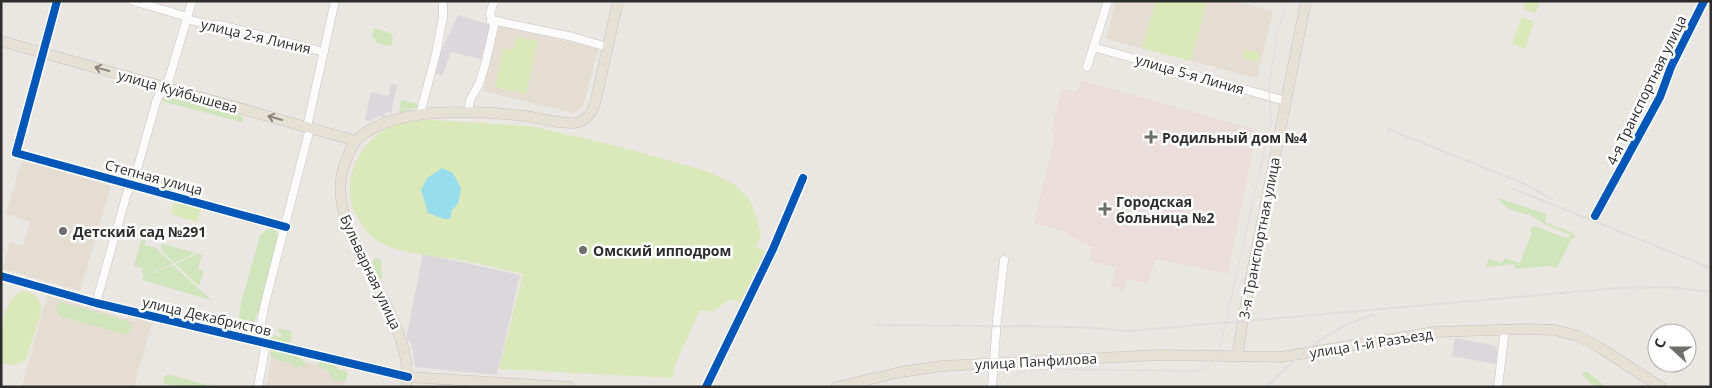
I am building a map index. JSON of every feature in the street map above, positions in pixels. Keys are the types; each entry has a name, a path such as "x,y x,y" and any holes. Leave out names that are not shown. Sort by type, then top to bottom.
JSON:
{"main road":[{"path":"607,47 618,1"},
{"name":"3-я Транспортная улица","path":"1237,357 1247,297 1306,1"},
{"name":"улица Куйбышева","path":"1,41 356,141"},
{"name":"Бульварная улица","path":"407,382 401,337 345,222 341,204 340,184 343,167 356,141 366,132 387,121 420,114 468,113 515,115 574,123 585,119 595,104 607,47"},
{"path":"1505,329 1555,330 1578,336 1662,387"},
{"name":"улица 1-й Разъезд","path":"1237,357 1281,357 1435,332 1505,329"},
{"name":"улица Панфилова","path":"836,387 909,371 942,366 1158,355 1237,357"},
{"path":"407,382 570,387"}],"street":[{"path":"43,53 58,1"},
{"name":"улица 2-я Линия","path":"133,1 208,25 221,25 324,52"},
{"path":"96,303 127,193 133,184 157,99 169,79 192,1"},
{"path":"258,387 265,348 259,333 309,128 334,1"},
{"path":"420,114 436,54 444,1"},
{"path":"468,113 470,100 479,84 485,65 494,26 490,14 494,1"},
{"path":"1087,67 1108,1"},
{"name":"4-я Транспортная улица","path":"1595,216 1660,96 1671,67 1704,1"},
{"path":"491,20 573,37 607,47"},
{"name":"улица 5-я Линия","path":"1093,48 1286,101"},
{"name":"Степная улица","path":"43,53 16,153 286,227"},
{"path":"706,387 773,249 803,178"},
{"path":"992,387 1004,260"},
{"name":"улица Декабристов","path":"1,276 96,303 262,342 407,382"},
{"path":"1498,387 1505,329"}],"shaded area":[{"path":"1116,1 1233,1 1273,11 1257,78 1106,39"},
{"path":"458,15 493,26 487,51 483,50 481,59 451,52 442,76 434,73 441,51"},
{"path":"497,24 598,49 583,107 574,113 483,91"},
{"path":"1081,80 1257,130 1228,274 1156,259 1147,284 1128,279 1123,291 1111,285 1116,268 1090,261 1092,247 1061,230 1034,224 1054,140 1052,127 1062,89 1077,92"},
{"path":"391,84 397,85 391,113 386,112 384,117 379,116 371,121 365,120 371,92 389,96"},
{"name":"Детский сад №291","path":"22,160 111,186 80,291 3,269 10,242 23,246 30,222 6,214"},
{"path":"423,254 520,275 497,375 415,367 411,342 406,339"},
{"path":"47,295 135,321 135,318 152,323 134,387 22,387"},
{"path":"1455,338 1497,346 1496,364 1452,356"},
{"path":"272,354 347,372 344,387 266,387"}],"green space":[{"path":"1156,1 1207,1 1191,61 1142,48"},
{"path":"1525,1 1540,1 1536,13 1523,9"},
{"path":"1521,17 1534,22 1525,49 1512,44"},
{"path":"374,28 391,33 393,38 391,46 376,43 376,39 372,38"},
{"path":"516,37 538,41 526,94 495,87 504,48 513,50"},
{"path":"1245,49 1260,53 1258,62 1243,58"},
{"path":"165,96 242,116 244,121 241,122 165,102 162,99"},
{"path":"401,100 417,104 418,107 399,113"},
{"name":"Омский ипподром","path":"431,120 530,126 617,146 709,172 735,185 750,200 761,236 756,247 765,251 741,301 728,300 713,312 700,310 673,370 676,371 673,378 499,369 523,274 390,247 378,241 366,230 353,208 350,182 359,156 367,144 377,135 394,125"},
{"path":"1498,198 1546,214 1545,222 1573,233 1575,236 1571,240 1557,268 1549,266 1516,269 1514,264 1487,267 1489,259 1502,263 1505,258 1520,263 1532,232 1529,230 1534,226 1566,238 1571,236 1546,225 1532,216 1512,210 1503,205"},
{"path":"174,201 201,209 197,222 171,214"},
{"path":"271,228 276,231 278,239 263,297 251,326 241,322 239,319 241,303 260,236"},
{"path":"142,238 146,239 145,245 156,248 173,264 144,276 142,274 143,268 134,266"},
{"path":"162,244 196,253 174,263 161,250"},
{"path":"199,253 202,255 198,269 204,271 199,286 175,264"},
{"path":"375,258 381,261 382,280 379,278 372,263"},
{"path":"173,265 211,300 142,280 143,277"},
{"path":"22,291 37,297 41,313 26,359 17,364 8,365 1,362 3,321 9,302"},
{"path":"60,302 128,321 132,324 129,333 124,334 59,316 56,311"},
{"path":"278,329 292,331 291,342 283,345 266,341 263,333 281,337 282,334 278,332"},
{"path":"272,349 296,355 306,363 304,366 295,368 288,362 283,362 270,356"},
{"path":"322,361 336,365 338,369 348,373 346,381 337,381 328,371 319,367 318,363"},
{"path":"1586,371 1606,387 1595,387 1582,375"},
{"path":"166,375 215,387 173,387 164,383 163,378"}],"water":[{"path":"442,168 453,173 461,188 458,204 452,210 450,219 444,219 428,213 421,190 427,178"}],"tram line":[{"path":"1004,387 1017,375 1033,369 1197,371 1211,365 1217,356 1221,344 1271,121 1269,87 1277,35 1286,1"}],"railway":[{"path":"1388,129 1525,184 1552,199"},
{"path":"1511,188 1711,268"},
{"path":"877,325 1080,327 1130,331 1619,288 1670,287 1711,292"},
{"path":"1267,387 1290,364 1329,334 1344,326 1374,315"}],"cycle path":[{"path":"57,1 16,153 286,227"},
{"path":"1595,216 1660,97 1671,67 1704,1"},
{"path":"706,387 773,249 803,178"},
{"path":"1,276 96,303 408,377"}],"place":[{"name":"Родильный дом №4","path":"1151,137"},
{"name":"Городская больница №2","path":"1105,209"},
{"name":"Детский сад №291","path":"63,231"},
{"name":"Омский ипподром","path":"583,250"}]}
